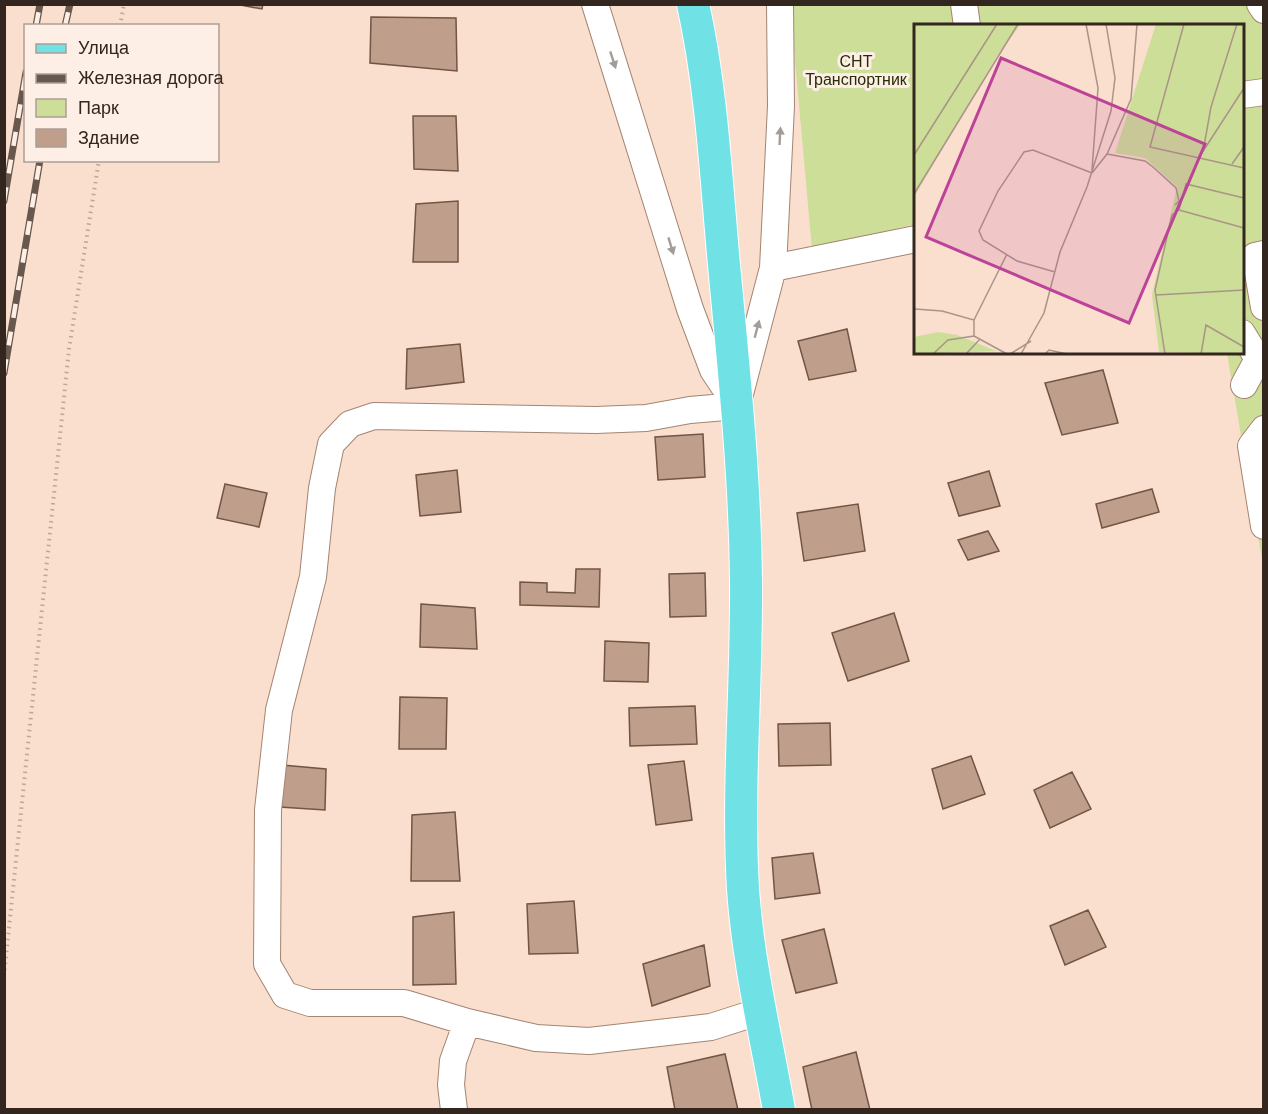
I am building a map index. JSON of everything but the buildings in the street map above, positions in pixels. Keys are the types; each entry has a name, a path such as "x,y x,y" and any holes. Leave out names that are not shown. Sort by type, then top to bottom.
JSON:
{"main road":[{"path":"693,4 700,36 714,149 744,491 746,583 742,800 743,891 779,1110"}],"street":[{"path":"595,4 690,309 713,370 737,406"},
{"path":"737,406 773,268 781,106 780,4"},
{"path":"964,4 967,24"},
{"path":"1260,4 1263,10"},
{"path":"1244,95 1263,92"},
{"path":"773,268 914,239"},
{"path":"1263,254 1255,256 1263,307"},
{"path":"1244,336 1258,359 1244,385"},
{"path":"737,406 690,410 646,418 596,420 374,416 350,424 332,444 322,488 313,577 279,710 268,810 267,964 285,995 310,1003 404,1003 467,1022 536,1038 590,1041 711,1027 761,1011"},
{"path":"1263,429 1251,446 1263,526"},
{"path":"454,1110 451,1085 453,1061 467,1022"}],"path":[{"path":"120,24 124,4"},
{"path":"4,976 69,349 99,162"}],"green space":[{"name":"СНТ Транспортник","path":"790,5 1263,5 1263,565 1227,354 1244,354 1244,24 914,24 914,224 812,249"}],"railway":[{"path":"36,24 40,4"},
{"path":"65,24 70,4"},
{"path":"4,201 24,84"},
{"path":"4,373 40,162"}]}
